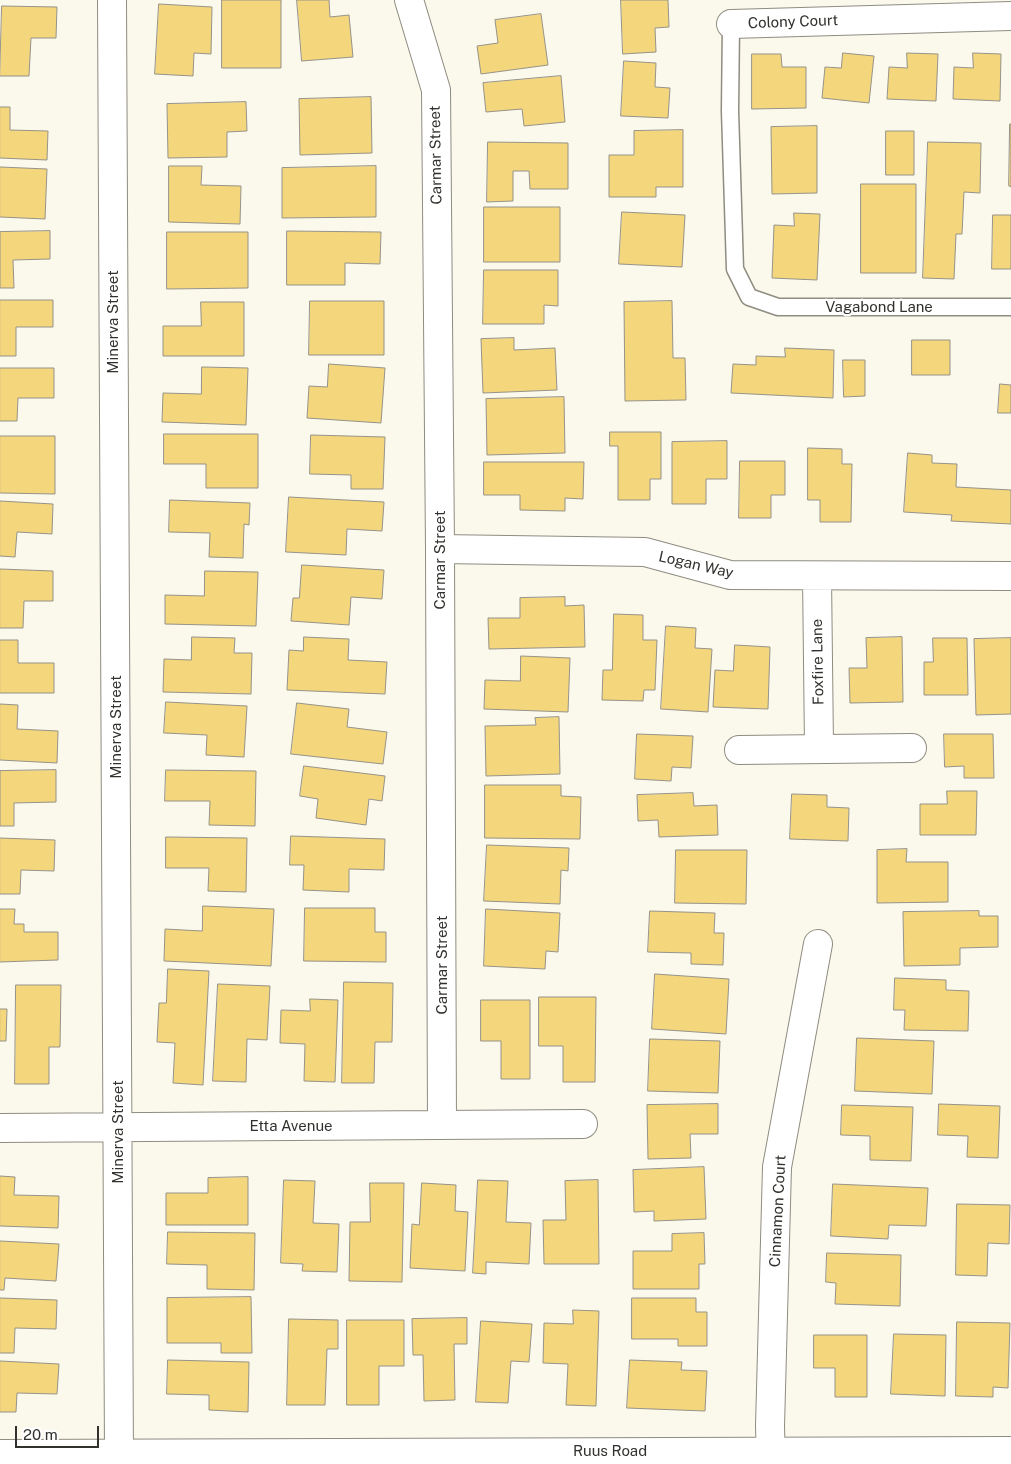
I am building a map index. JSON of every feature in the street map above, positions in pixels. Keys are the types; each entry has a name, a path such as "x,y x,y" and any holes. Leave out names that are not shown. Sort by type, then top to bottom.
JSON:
{"street":[{"name":"Minerva Street","path":"112,0 119,1454"},
{"name":"Carmar Street","path":"409,0 436,90 442,1125"},
{"name":"Colony Court","path":"732,24 898,9 1011,16"},
{"name":"Logan Way","path":"440,550 645,552 730,575 1011,576"},
{"name":"Foxfire Lane","path":"817,576 819,747"},
{"path":"739,750 819,747 912,748"},
{"name":"Cinnamon Court","path":"772,1457 770,1426 777,1167 818,944"},
{"name":"Etta Avenue","path":"0,1128 583,1124"},
{"name":"Ruus Road","path":"0,1454 119,1454 151,1459 967,1457 1011,1451"}],"lane":[{"name":"Colony Court","path":"732,24 730,111 735,269 749,297"},
{"name":"Vagabond Lane","path":"749,297 778,307 1011,307"}],"building":[{"path":"222,0 281,0 281,68 222,68"},
{"path":"297,0 329,0 330,17 349,15 353,57 302,61"},
{"path":"621,0 668,0 669,27 655,28 656,52 623,54"},
{"path":"159,4 212,7 211,54 194,53 193,76 155,74"},
{"path":"2,6 57,7 56,38 31,38 29,76 0,76"},
{"path":"541,14 548,65 481,74 477,46 498,43 495,20"},
{"path":"843,53 874,56 869,103 822,98 825,67 841,68"},
{"path":"907,53 938,54 936,101 887,99 889,67 907,68"},
{"path":"973,53 1001,54 1000,101 953,99 954,67 973,68"},
{"path":"752,54 781,54 782,67 806,67 806,108 752,109"},
{"path":"624,61 656,63 655,87 670,88 668,118 621,116"},
{"path":"561,76 565,122 524,126 522,109 486,112 483,83"},
{"path":"371,97 372,153 300,155 299,99"},
{"path":"246,102 247,131 227,132 227,157 168,158 167,104"},
{"path":"0,107 10,107 10,130 48,131 47,160 0,158"},
{"path":"1011,124 1011,187 1009,186"},
{"path":"817,126 817,193 772,194 771,127"},
{"path":"683,130 683,187 656,187 656,197 609,197 609,155 634,155 634,131"},
{"path":"886,131 914,131 914,175 886,175"},
{"path":"488,142 568,143 568,189 530,189 529,171 513,171 513,201 487,202"},
{"path":"928,142 981,143 980,193 964,192 962,234 956,234 954,279 923,278"},
{"path":"169,166 202,166 201,185 241,186 240,224 169,222"},
{"path":"376,166 376,217 282,218 282,168"},
{"path":"0,167 47,169 45,219 0,217"},
{"path":"861,184 916,184 916,273 861,273"},
{"path":"484,207 560,207 560,262 484,262"},
{"path":"622,212 685,215 682,267 619,264"},
{"path":"794,213 820,214 817,280 772,278 774,225 794,226"},
{"path":"993,215 1011,215 1011,269 992,269"},
{"path":"50,231 50,259 13,260 14,288 0,288 0,232"},
{"path":"287,231 381,232 380,264 345,263 345,285 287,285"},
{"path":"167,232 248,232 248,288 167,289"},
{"path":"484,270 558,270 558,306 544,305 544,324 483,324"},
{"path":"0,300 53,300 53,327 16,327 16,356 0,356"},
{"path":"310,301 384,301 384,355 309,355"},
{"path":"672,301 673,358 685,358 686,400 625,401 624,302"},
{"path":"201,302 244,302 244,356 163,356 163,326 201,326"},
{"path":"514,338 514,350 555,348 557,390 483,393 481,339"},
{"path":"912,340 950,340 950,375 912,375"},
{"path":"785,348 834,350 833,398 731,393 733,364 756,365 756,356 785,357"},
{"path":"843,360 865,360 865,396 844,397"},
{"path":"329,364 385,368 381,423 307,418 309,386 327,387"},
{"path":"202,367 248,368 246,425 162,422 163,393 201,394"},
{"path":"0,368 54,368 54,398 18,398 17,421 0,421"},
{"path":"1000,384 1011,385 1011,413 998,413"},
{"path":"564,397 565,453 487,455 486,399"},
{"path":"610,432 661,432 661,479 650,479 650,500 618,500 618,446 610,446"},
{"path":"164,434 258,434 258,488 206,488 206,464 164,464"},
{"path":"311,435 385,437 383,489 351,489 351,475 310,474"},
{"path":"0,436 55,436 55,494 0,493"},
{"path":"727,441 727,479 706,479 706,504 672,504 672,442"},
{"path":"808,448 842,449 842,464 852,464 851,522 820,522 820,500 808,500"},
{"path":"908,453 932,455 932,463 957,464 956,487 1011,490 1011,524 951,521 952,515 904,512"},
{"path":"740,461 785,461 785,495 771,495 771,518 739,518"},
{"path":"484,462 584,462 583,499 565,498 565,511 520,510 520,495 484,495"},
{"path":"289,497 384,502 382,531 347,529 346,555 286,552"},
{"path":"170,500 250,503 249,525 244,524 243,558 209,557 210,533 169,532"},
{"path":"0,501 53,504 52,534 17,532 15,557 0,556"},
{"path":"302,565 384,570 382,599 351,597 349,625 291,621 293,598 299,598"},
{"path":"0,569 53,571 53,601 24,601 23,628 0,628"},
{"path":"205,571 258,572 256,626 165,624 165,595 204,596"},
{"path":"565,597 565,606 584,605 585,647 489,649 488,618 520,618 520,598"},
{"path":"614,614 643,615 643,640 657,640 655,690 644,690 643,701 602,700 603,670 612,670"},
{"path":"666,626 696,628 695,648 712,649 708,712 661,709"},
{"path":"192,637 235,638 234,653 252,653 251,694 163,692 164,659 191,660"},
{"path":"304,637 349,639 348,660 387,662 385,694 287,690 289,650 303,651"},
{"path":"902,637 903,702 850,703 849,668 867,668 866,638"},
{"path":"933,638 967,638 968,695 924,695 924,662 933,662"},
{"path":"1011,638 1011,714 976,715 974,639"},
{"path":"0,640 18,640 18,663 54,663 54,693 0,693"},
{"path":"735,645 770,647 768,709 713,707 715,670 733,671"},
{"path":"521,656 570,658 568,712 484,709 485,680 520,681"},
{"path":"166,702 247,706 244,757 206,755 207,735 164,733"},
{"path":"297,703 349,709 347,727 387,732 383,764 291,754"},
{"path":"0,704 18,705 17,729 58,731 57,763 0,760"},
{"path":"559,717 560,774 486,776 485,726 536,725 535,718"},
{"path":"637,734 693,736 691,768 672,767 671,781 635,779"},
{"path":"944,734 993,734 994,778 964,778 964,766 945,767"},
{"path":"304,766 385,776 382,801 369,799 366,825 316,818 318,799 300,796"},
{"path":"56,770 56,802 14,803 14,826 0,826 0,771"},
{"path":"166,770 256,771 255,826 209,825 210,801 165,801"},
{"path":"485,785 561,785 561,796 581,797 580,839 485,838"},
{"path":"947,791 977,791 976,835 920,835 920,804 947,804"},
{"path":"693,793 694,806 717,805 718,835 659,837 658,820 638,821 637,795"},
{"path":"792,794 827,795 827,807 849,808 848,841 790,839"},
{"path":"291,836 385,839 384,870 349,869 349,892 303,890 304,865 290,865"},
{"path":"166,837 247,838 246,892 208,891 209,868 166,868"},
{"path":"0,838 55,840 54,871 21,870 20,894 0,894"},
{"path":"487,845 569,848 568,871 561,870 560,904 484,901"},
{"path":"907,849 906,862 948,862 948,902 877,903 877,850"},
{"path":"676,850 747,850 746,904 675,903"},
{"path":"203,906 274,909 271,966 164,961 165,929 202,931"},
{"path":"305,908 375,908 375,932 386,932 386,962 304,961"},
{"path":"0,909 15,909 14,924 24,924 24,932 58,932 58,960 0,962"},
{"path":"486,909 560,913 558,952 546,951 545,969 484,966"},
{"path":"650,911 715,913 714,933 724,933 723,965 691,964 691,953 648,952"},
{"path":"979,911 979,916 998,916 998,947 960,948 960,965 904,966 903,912"},
{"path":"168,969 209,971 203,1085 173,1083 175,1043 157,1042 159,1003 166,1003"},
{"path":"655,974 729,979 726,1034 652,1029"},
{"path":"895,978 946,980 946,990 969,991 968,1031 904,1030 905,1010 894,1010"},
{"path":"344,982 393,983 392,1042 375,1042 374,1083 342,1083"},
{"path":"218,984 270,986 267,1040 247,1039 246,1082 213,1081"},
{"path":"16,985 61,985 60,1047 49,1047 49,1084 15,1084"},
{"path":"539,997 596,997 595,1082 563,1082 563,1046 539,1046"},
{"path":"310,999 338,1000 335,1082 304,1081 305,1044 280,1043 281,1010 310,1011"},
{"path":"481,1000 530,1000 530,1079 501,1079 501,1041 481,1041"},
{"path":"0,1009 7,1009 6,1041 0,1041"},
{"path":"857,1038 934,1041 932,1094 855,1091"},
{"path":"650,1039 720,1041 718,1093 648,1091"},
{"path":"718,1104 718,1134 690,1134 691,1158 648,1159 647,1105"},
{"path":"939,1104 1000,1106 998,1158 967,1157 968,1136 938,1135"},
{"path":"842,1105 913,1107 911,1161 870,1160 870,1136 841,1135"},
{"path":"704,1167 706,1219 654,1221 654,1211 634,1212 633,1170"},
{"path":"0,1176 15,1177 14,1195 59,1196 58,1228 0,1226"},
{"path":"248,1177 248,1225 166,1225 166,1193 208,1193 208,1178"},
{"path":"284,1180 315,1181 313,1223 339,1224 337,1272 302,1271 303,1264 281,1263"},
{"path":"478,1180 508,1181 506,1222 531,1223 529,1264 486,1262 486,1274 473,1273"},
{"path":"598,1180 599,1264 544,1264 543,1220 566,1220 565,1181"},
{"path":"370,1183 404,1183 402,1282 349,1281 350,1222 370,1222"},
{"path":"422,1183 456,1185 455,1211 468,1212 465,1271 410,1268 412,1224 419,1225"},
{"path":"833,1184 928,1188 926,1226 889,1225 888,1239 831,1236"},
{"path":"957,1204 1010,1205 1009,1244 988,1243 987,1276 956,1275"},
{"path":"168,1232 255,1233 254,1290 207,1289 207,1265 167,1264"},
{"path":"704,1233 705,1264 699,1264 699,1289 633,1289 633,1251 672,1251 672,1234"},
{"path":"0,1241 59,1244 56,1281 5,1278 4,1290 0,1290"},
{"path":"827,1253 901,1255 900,1306 835,1304 836,1283 826,1282"},
{"path":"251,1297 252,1353 221,1353 221,1343 167,1343 167,1298"},
{"path":"0,1298 57,1300 56,1329 15,1328 14,1353 0,1353"},
{"path":"632,1298 696,1298 696,1312 707,1312 707,1346 678,1346 678,1339 632,1339"},
{"path":"573,1310 599,1311 596,1406 566,1405 568,1364 543,1363 544,1323 573,1324"},
{"path":"467,1318 467,1344 454,1344 455,1400 424,1401 423,1355 413,1355 412,1319"},
{"path":"289,1319 338,1320 338,1349 327,1349 325,1405 287,1405"},
{"path":"347,1320 404,1320 404,1366 379,1366 379,1405 347,1405"},
{"path":"481,1321 532,1324 529,1362 511,1361 508,1403 476,1402"},
{"path":"957,1322 1010,1323 1008,1388 993,1387 993,1397 956,1396"},
{"path":"894,1334 946,1335 945,1396 891,1394"},
{"path":"814,1335 867,1335 867,1397 835,1397 835,1368 814,1368"},
{"path":"168,1360 249,1362 248,1412 209,1410 209,1395 167,1394"},
{"path":"630,1360 682,1362 681,1370 707,1371 705,1411 627,1408"},
{"path":"0,1361 59,1364 57,1394 17,1393 16,1412 0,1412"}]}
